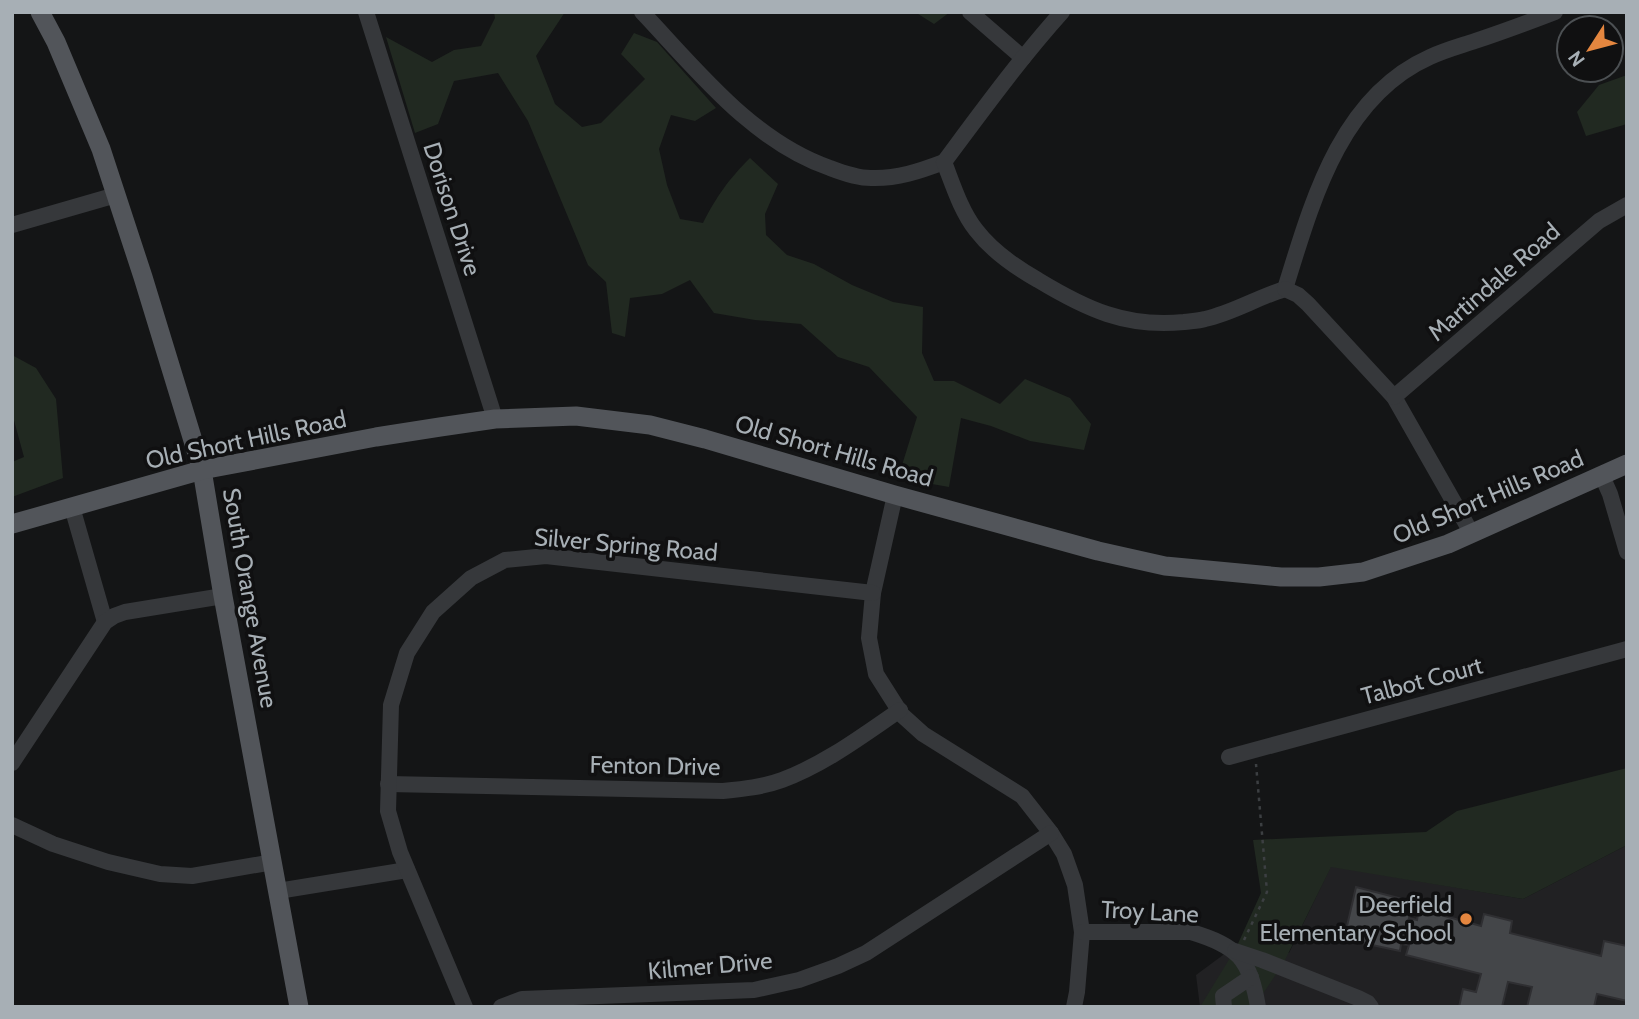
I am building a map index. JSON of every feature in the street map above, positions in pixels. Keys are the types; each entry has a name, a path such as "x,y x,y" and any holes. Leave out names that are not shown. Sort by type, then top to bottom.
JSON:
{"main road":[{"name":"South Orange Avenue","path":"40,12 56,42 101,149 202,470 299,1007"},
{"name":"Old Short Hills Road","path":"12,524 202,470 376,437 495,419 576,416 650,425 705,439 894,495 1098,551 1165,566 1281,578 1319,577 1363,572 1448,544 1627,464"}],"street":[{"name":"Dorison Drive","path":"366,12 495,419"},
{"path":"642,12 724,99 784,148 816,164 870,178 904,176 944,162 1023,58 1062,12"},
{"path":"970,12 1023,58"},
{"path":"1285,289 1321,184 1339,144 1358,114 1376,95 1402,73 1428,58 1555,12"},
{"path":"944,162 974,229 992,249 1032,277 1093,310 1144,323 1173,323 1205,319 1285,289 1298,295 1394,397 1472,534"},
{"path":"12,225 116,195"},
{"name":"Martindale Road","path":"1394,397 1599,221 1627,205"},
{"path":"1602,476 1627,552"},
{"path":"894,495 873,593 869,638 876,674 900,710 923,734 1022,796 1064,854 1075,885 1082,932 1074,1007"},
{"path":"72,506 106,622"},
{"name":"Silver Spring Road","path":"465,1007 407,870 388,810 391,705 407,653 433,612 471,578 505,560 546,556 873,593"},
{"path":"12,763 106,622 125,612 223,596"},
{"name":"Talbot Court","path":"1229,757 1627,649"},
{"name":"Fenton Drive","path":"388,785 723,791 755,787 781,781 828,759 900,710"},
{"path":"12,825 53,844 108,863 160,874 192,876 273,862"},
{"name":"Kilmer Drive","path":"501,1007 522,999 754,990 799,980 838,967 866,953 1051,833"},
{"path":"278,891 407,870"},
{"name":"Troy Lane","path":"1082,932 1192,932 1368,1003 1371,1007"},
{"path":"1236,951 1244,960 1251,977 1258,1007"},
{"path":"1224,1007 1223,996 1251,977"}],"path":[{"path":"1236,951 1267,892 1254,750"}],"shaded area":[{"path":"494,12 565,12 536,56 555,104 582,127 601,123 645,79 621,54 634,33 657,42 716,108 695,121 671,115 659,149 667,185 680,219 703,223 724,189 750,158 778,184 765,214 766,235 787,255 814,264 852,285 893,302 923,307 922,353 934,381 954,381 1000,404 1025,379 1070,398 1091,424 1084,450 1030,441 961,418 949,487 898,478 917,417 869,367 838,357 801,324 714,313 690,280 662,294 630,298 625,337 612,333 606,282 588,265 528,121 498,73 454,81 438,124 415,133 386,37 432,62 454,50 481,46 495,18"},
{"path":"915,12 950,12 934,24"},
{"path":"1627,75 1627,124 1586,136 1577,112 1599,85 1625,84"},
{"path":"12,355 36,368 56,399 63,478 12,497 12,462 24,457 12,413"},
{"path":"1627,768 1627,845 1523,899 1331,867 1283,964 1254,1007 1200,1007 1236,948 1261,893 1253,840 1426,832 1457,811"},
{"name":"Deerfield Elementary School","path":"1627,845 1627,1007 1200,1007 1196,975 1246,938 1289,953 1331,866 1523,899"}],"building":[{"name":"Deerfield Elementary School","path":"1356,887 1414,902 1409,918 1417,920 1419,909 1481,926 1484,914 1512,921 1510,933 1601,956 1604,941 1627,946 1627,1001 1597,994 1594,1007 1527,1007 1532,987 1508,982 1502,1007 1459,1007 1463,989 1476,992 1481,974 1406,955 1409,945 1401,944 1400,951 1344,939"}],"place":[{"name":"Deerfield Elementary School","path":"1466,919"}]}
